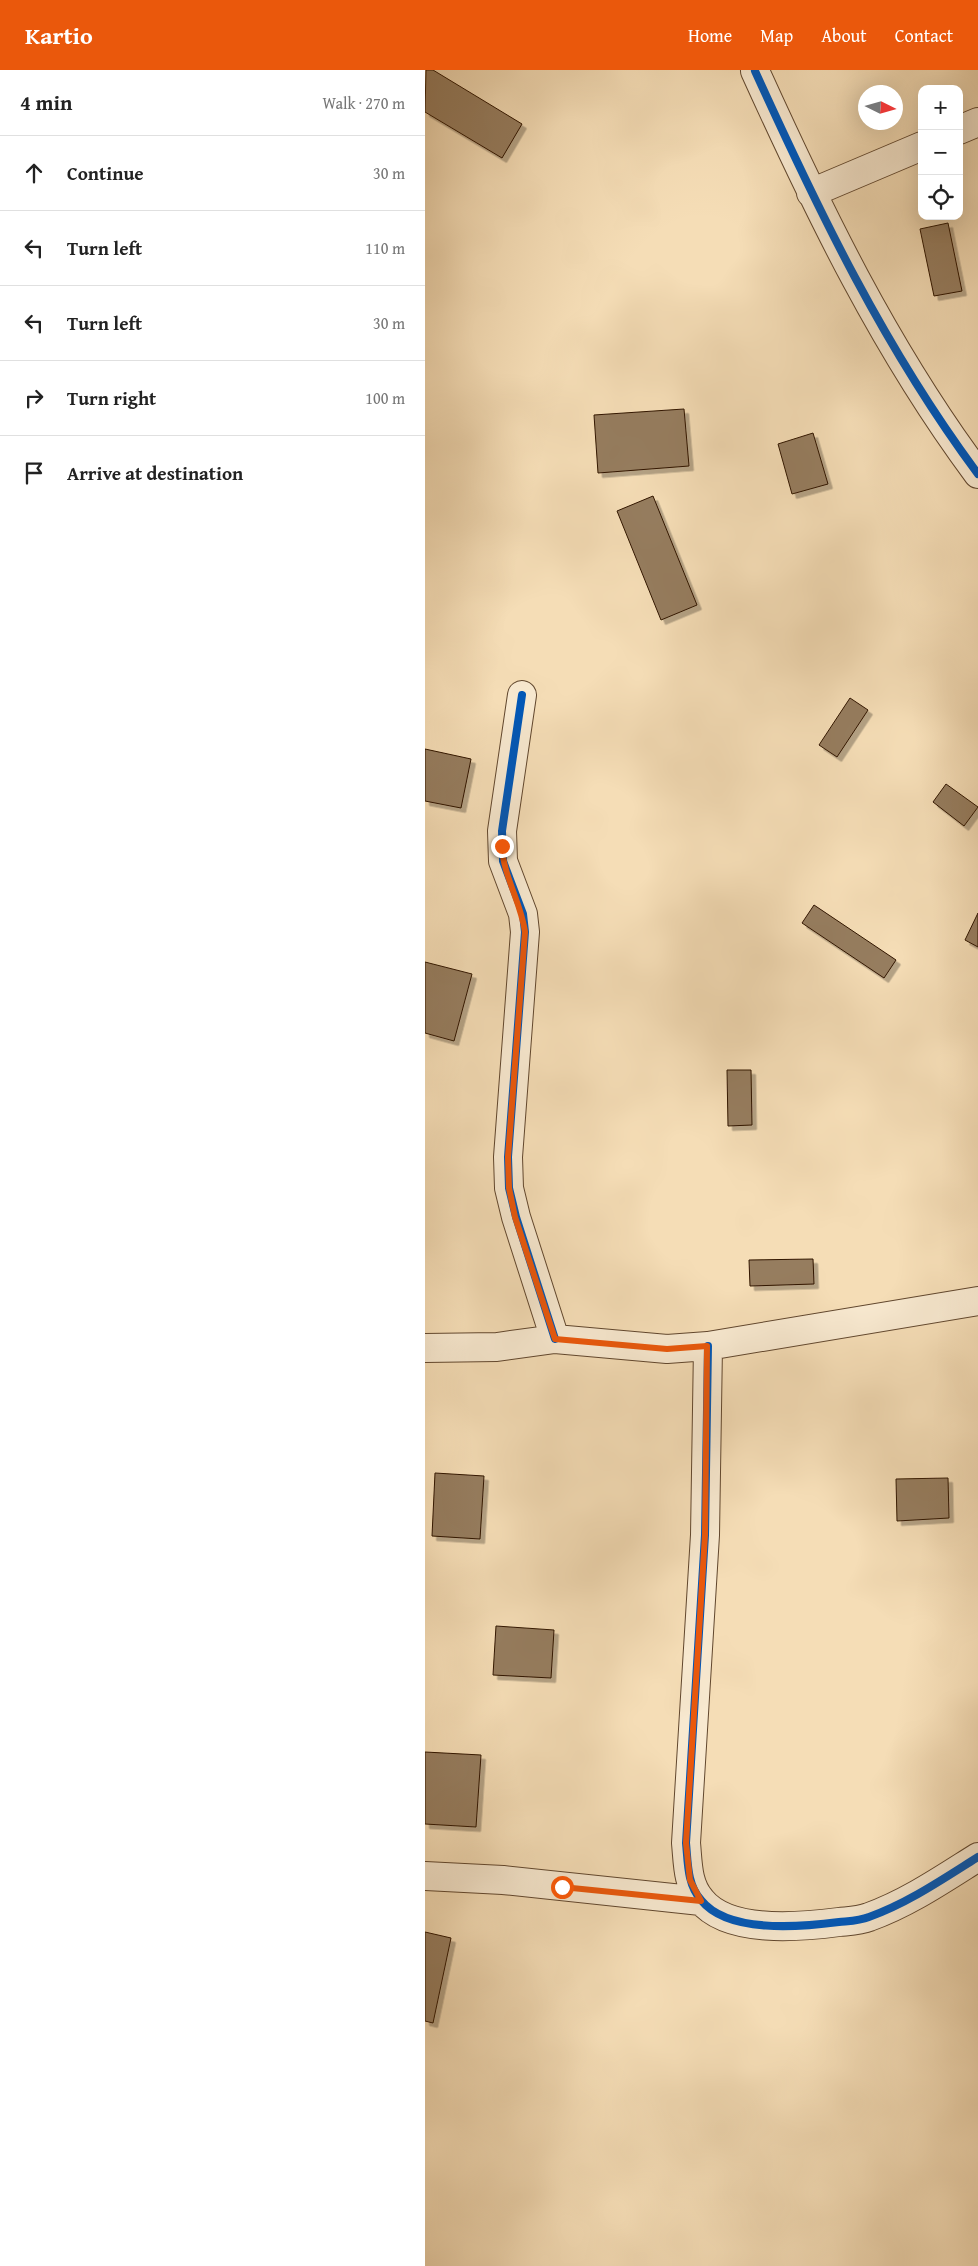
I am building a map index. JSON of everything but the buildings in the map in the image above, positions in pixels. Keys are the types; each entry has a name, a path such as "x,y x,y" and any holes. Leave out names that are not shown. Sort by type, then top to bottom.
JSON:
{"street":[{"path":"755,71 811,194 873,313 939,422 978,474"},
{"path":"963,128 978,122"},
{"path":"811,194 918,148"},
{"path":"522,695 502,831 503,861 523,914 525,932 508,1157 509,1188 515,1217 555,1339"},
{"path":"425,1348 497,1347 555,1339 667,1349 707,1346 978,1301"},
{"path":"707,1346 705,1535 686,1843 690,1880 701,1901 724,1917 758,1925 797,1927 867,1918 911,1899 978,1857"},
{"path":"425,1876 503,1880 701,1901"}],"cycle path":[{"path":"755,71 829,228 883,329 944,427 978,474"},
{"path":"522,695 502,831 503,861 523,914 525,932 508,1157 509,1188 516,1217 555,1339"},
{"path":"708,1346 705,1535 686,1843 689,1873 696,1894 713,1911 747,1923 766,1926 786,1926 854,1921 898,1905 978,1857"}],"route":[{"path":"502,846 503,861 523,914 525,932 508,1157 509,1188 515,1217 555,1339 667,1349 707,1346 705,1535 686,1843 690,1880 701,1901 562,1887"}]}
